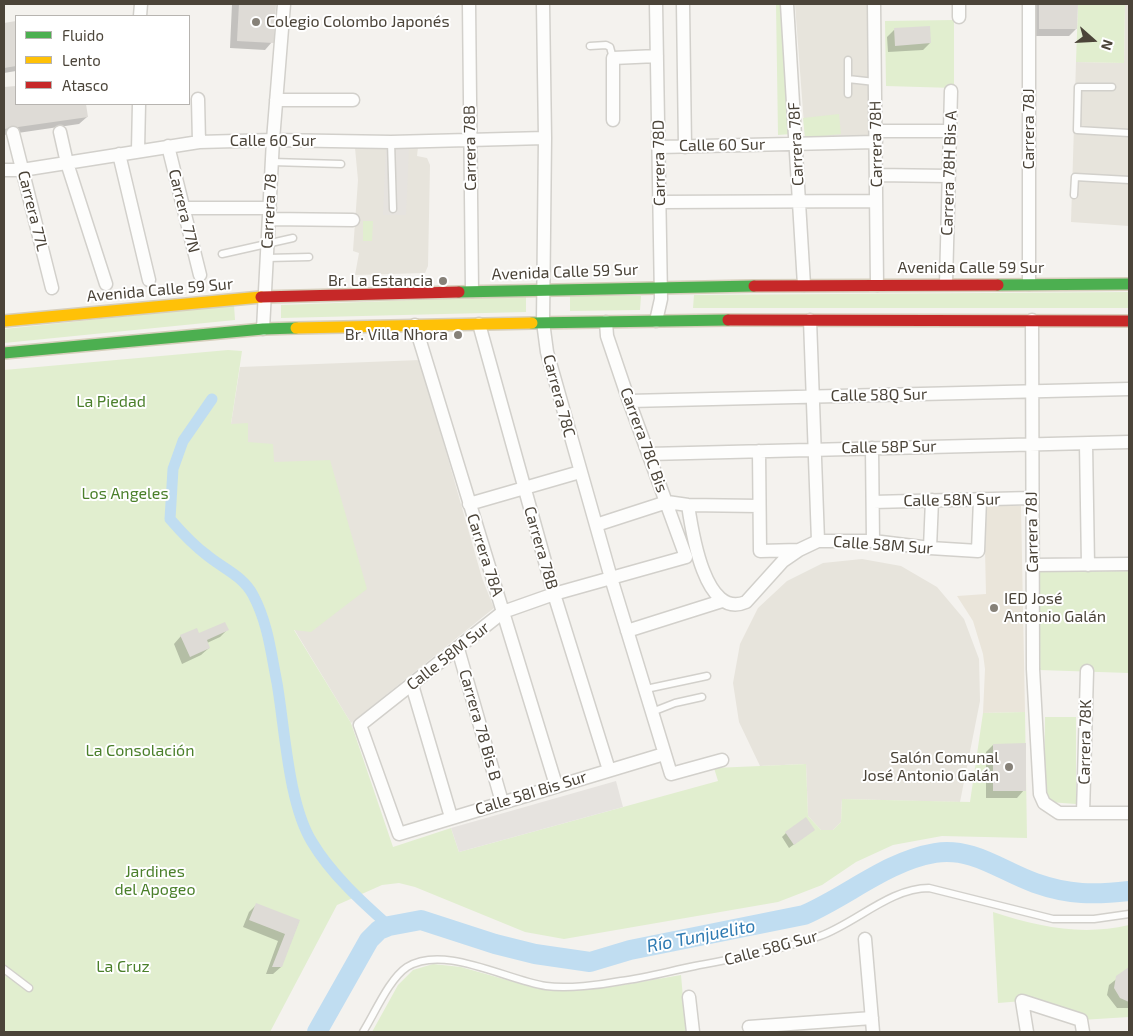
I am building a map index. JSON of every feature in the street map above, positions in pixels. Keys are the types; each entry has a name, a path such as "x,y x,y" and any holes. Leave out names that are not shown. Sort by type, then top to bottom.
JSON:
{"main road":[{"name":"Avenida Calle 59 Sur","path":"4,321 265,297 661,286 1129,284"},
{"path":"686,286 679,291 676,303 686,320"},
{"path":"4,353 263,329 686,320 1129,321"}],"street":[{"name":"Carrera 78","path":"263,329 273,140 284,4"},
{"name":"Carrera 78B","path":"469,4 472,291"},
{"name":"Carrera 78C","path":"543,4 545,138 543,322 547,352 611,578 671,774 722,760"},
{"name":"Carrera 78D","path":"656,4 661,286 661,299 656,321"},
{"path":"683,4 685,147"},
{"name":"Carrera 78F","path":"787,4 804,285"},
{"name":"Carrera 78H","path":"874,4 877,285"},
{"path":"959,4 959,17"},
{"name":"Carrera 78J","path":"1029,4 1029,284"},
{"path":"613,120 613,58 657,56"},
{"name":"Carrera 78H Bis A","path":"946,284 951,91"},
{"path":"198,99 199,142"},
{"path":"276,100 353,100"},
{"path":"138,150 139,105"},
{"name":"Calle 60 Sur","path":"659,147 796,144 950,131"},
{"path":"60,132 67,163 106,284"},
{"name":"Carrera 77L","path":"13,133 52,288"},
{"name":"Calle 60 Sur","path":"4,170 22,170 138,150 199,142 273,140 391,142 545,138"},
{"name":"Carrera 77N","path":"168,146 200,275"},
{"path":"119,154 149,280"},
{"path":"876,175 949,176"},
{"path":"660,202 876,201"},
{"path":"183,208 353,220"},
{"path":"810,320 818,541"},
{"name":"Carrera 78J","path":"1032,320 1031,498 1033,669 1039,778 1044,803 1051,810 1059,813 1083,813"},
{"name":"Carrera 78C Bis","path":"606,322 607,336 629,401 667,502 686,536 686,557"},
{"name":"Carrera 78B","path":"478,324 554,594 609,770"},
{"name":"Carrera 78A","path":"415,325 437,406 469,504 484,568 503,612 556,785"},
{"name":"Calle 58Q Sur","path":"629,401 1129,389"},
{"name":"Calle 58P Sur","path":"649,454 1129,442"},
{"path":"1086,444 1088,565"},
{"path":"872,448 873,541"},
{"path":"596,525 667,502 688,505 759,506 759,451"},
{"path":"469,504 580,472"},
{"name":"Calle 58N Sur","path":"873,502 1031,498"},
{"name":"Calle 58M Sur","path":"759,506 760,551 799,550 818,541 873,541 930,548 978,550 980,499"},
{"path":"930,548 932,500"},
{"path":"688,505 686,536 713,593 722,602"},
{"path":"627,631 722,602 738,605 746,602 783,561 799,550"},
{"name":"Calle 58M Sur","path":"399,834 360,725 503,612 554,594 686,557"},
{"path":"1033,565 1129,564"},
{"name":"Carrera 78 Bis B","path":"458,649 502,802"},
{"name":"Carrera 78K","path":"1083,813 1087,672"},
{"path":"412,684 451,817"},
{"name":"Calle 58I Bis Sur","path":"399,834 556,785 664,754"},
{"path":"1083,813 1129,813"},
{"path":"865,939 873,1032"},
{"path":"689,997 693,1032"},
{"path":"1027,1032 1022,1001 1082,1026"},
{"path":"749,1028 872,1018"}],"lane":[{"path":"590,46 606,45 610,47 613,58"},
{"path":"848,60 848,94"},
{"path":"848,79 875,82"},
{"path":"1112,87 1078,87 1077,130 1129,133"},
{"path":"391,142 393,209"},
{"path":"272,162 341,164"},
{"path":"1074,195 1075,177 1129,180"},
{"path":"222,254 293,238"},
{"path":"267,258 310,257"},
{"path":"646,689 707,676"},
{"path":"652,712 675,703 702,697"},
{"name":"Calle 58G Sur","path":"363,1032 392,982 406,968 429,960 452,960 514,979 547,986 621,982 743,957 818,936 843,926 915,888 936,890 1053,918 1094,919 1129,914"},
{"path":"4,969 29,988"}],"shaded area":[{"path":"795,4 869,4 870,135 805,138"},
{"path":"1125,4 1129,4 1129,226 1071,222 1076,62 1124,63"},
{"path":"386,147 409,147 406,215 383,215"},
{"path":"418,147 417,156 427,158 430,165 428,266 425,273 355,275 359,253 353,251 358,180 355,148"},
{"path":"420,360 482,578 494,608 351,723 294,629 259,534 235,499 231,424 240,367"},
{"name":"IED José Antonio Galán","path":"984,506 1021,506 1025,712 983,713 985,669 983,654 973,621 957,596 986,594"},
{"path":"862,559 901,566 937,587 964,619 979,659 980,701 960,802 842,799 841,822 833,830 821,830 808,816 806,764 760,766 739,722 733,683 740,644 758,608 787,581 823,563"},
{"path":"616,781 623,807 459,852 451,828"}],"green space":[{"path":"776,4 783,4 791,134 778,135"},
{"path":"1078,4 1125,4 1124,63 1076,62"},
{"path":"954,20 954,88 886,86 885,21"},
{"path":"839,114 841,134 805,138 803,118"},
{"path":"363,221 373,221 372,241 363,241"},
{"path":"1129,292 1129,308 693,308 694,295"},
{"path":"526,296 526,312 281,318 281,305"},
{"path":"570,296 641,296 640,310 570,311"},
{"path":"234,305 235,320 4,343 4,329"},
{"name":"Jardines del Apogeo","path":"228,350 242,351 231,424 248,423 248,442 273,444 274,462 330,460 367,589 311,632 294,630 351,723 393,847 451,828 459,852 718,781 714,768 806,764 808,816 821,830 833,830 841,822 842,799 970,802 983,713 1025,712 1027,838 942,836 893,845 856,862 822,885 778,902 564,939 525,932 415,887 399,883 382,885 337,905 270,1032 4,1032 4,370"},
{"path":"1129,571 1129,673 1039,670 1040,572"},
{"path":"1045,717 1076,717 1076,804 1049,802 1044,791"},
{"path":"993,912 1044,926 1077,930 1094,930 1129,925 1129,1017 1081,1020 1023,1001 998,1003"},
{"path":"433,964 461,967 539,989 565,990 617,986 681,975 686,1032 372,1032 398,985 413,970"}],"building":[{"name":"Colegio Colombo Japonés","path":"239,4 276,4 274,43 237,41"},
{"path":"1039,4 1078,4 1077,29 1039,29"},
{"path":"15,21 15,66 4,68 4,23"},
{"path":"930,26 931,43 895,46 894,28"},
{"path":"15,86 15,105 86,105 88,117 4,129 4,87"},
{"path":"225,622 229,630 207,640 210,648 190,657 180,635 197,628 199,633"},
{"name":"Salón Comunal José Antonio Galán","path":"1026,743 1026,791 993,791 993,744"},
{"path":"806,817 815,830 794,845 785,832"},
{"path":"256,903 300,920 282,967 272,967 285,934 249,920"},
{"path":"1129,967 1129,1002 1120,998 1114,988 1116,976"}],"waterway":[{"path":"212,399 183,441 173,469 170,519 197,548 239,578 253,595 262,616 268,638 277,683 292,787 304,826 312,842 328,865 389,926"},
{"name":"Río Tunjuelito","path":"317,1032 369,940 379,930 389,926 421,920 495,944 535,954 590,962 630,950 804,915 900,863 935,853 962,853 986,861 1035,883 1059,890 1082,893 1129,891"}],"traffic: fast":[{"path":"998,285 1129,284"},
{"path":"459,292 754,286"},
{"path":"532,323 728,320"},
{"path":"4,353 263,329 296,328"}],"traffic: slow":[{"path":"4,321 261,297"},
{"path":"296,328 532,323"}],"traffic: jam":[{"path":"754,286 998,285"},
{"path":"261,297 459,292"},
{"path":"728,320 1129,321"}],"place":[{"name":"Colegio Colombo Japonés","path":"256,22"},
{"name":"Br. La Estancia","path":"443,281"},
{"name":"Br. Villa Nhora","path":"458,335"},
{"name":"IED José Antonio Galán","path":"994,608"},
{"name":"Salón Comunal José Antonio Galán","path":"1009,767"}],"park label":[{"name":"La Piedad","path":"111,402"},
{"name":"Los Angeles","path":"125,494"},
{"name":"La Consolación","path":"140,751"},
{"name":"La Cruz","path":"123,967"}]}
